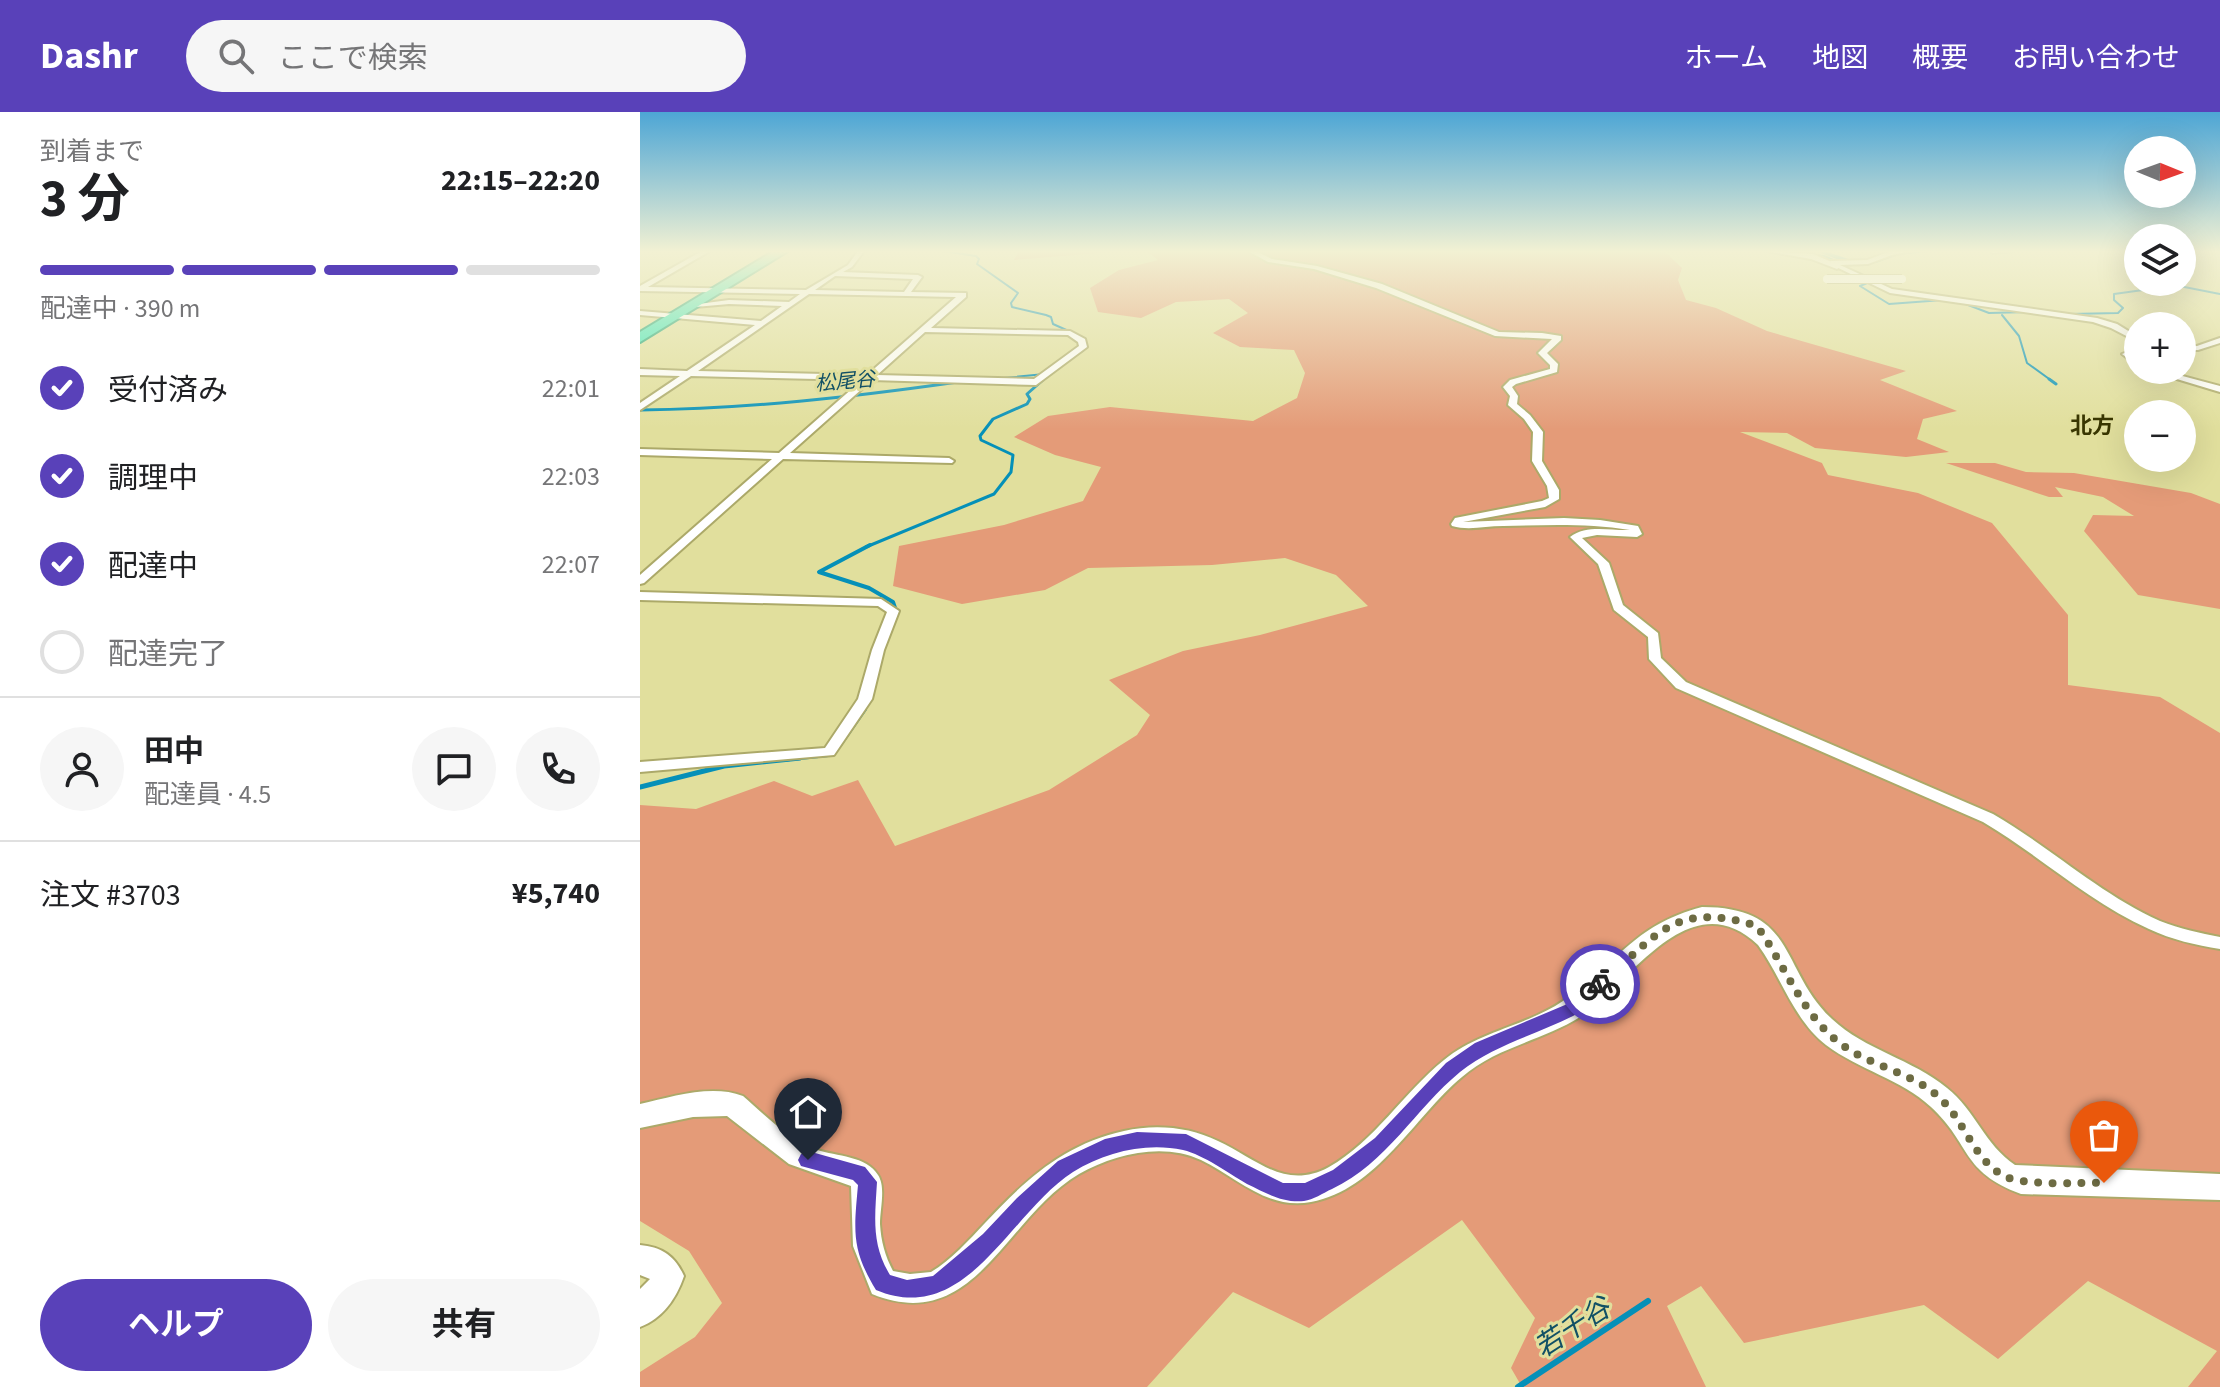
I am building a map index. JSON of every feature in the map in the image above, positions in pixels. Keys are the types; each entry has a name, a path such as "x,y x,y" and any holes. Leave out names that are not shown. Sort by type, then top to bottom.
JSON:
{"highway":[{"path":"640,338 685,310"}],"main road":[{"path":"640,1116 693,1105 733,1104 775,1139 808,1160 859,1173 867,1182 864,1237 871,1263 883,1283 907,1290 938,1285 990,1241 1024,1204 1065,1167 1105,1147 1137,1140 1186,1142 1281,1192 1306,1192 1339,1176 1381,1144 1452,1069 1481,1048 1571,1010 1638,947 1677,923 1699,916 1727,916 1757,926 1819,1026 1844,1046 1899,1071 1939,1097 1955,1114 1980,1156 2003,1176 2021,1181 2220,1187"},
{"path":"640,1260 654,1261 668,1276 664,1288 640,1311"}],"street":[{"path":"640,407 781,310"},
{"path":"640,581 946,310"},
{"path":"1440,310 1498,334 1558,338 1542,353 1554,364 1554,370 1513,382 1507,387 1514,396 1514,408 1527,417 1538,432 1536,457 1553,487 1554,499 1545,504 1459,520 1456,524 1463,527 1488,523 1556,523 1634,528 1637,534 1581,533 1575,537 1603,563 1618,607 1654,636 1655,659 1681,685 1975,812 2043,850 2092,889 2147,924 2191,939 2220,943"},
{"path":"2027,310 2094,320 2124,332"},
{"path":"640,313 763,323"},
{"path":"640,372 1036,382 1083,347 1082,341 1070,333 925,330"},
{"path":"2196,348 2220,340"},
{"path":"2196,382 2220,389"},
{"path":"640,452 949,461"},
{"path":"640,596 881,603 893,611 878,650 865,699 829,752 640,767"}],"shaded area":[{"path":"1098,310 1157,310 1141,318"},
{"path":"1245,310 1722,310 1767,331 1906,371 1880,380 1957,411 1923,419 1917,439 1949,452 1906,457 1815,448 1787,433 1740,432 1822,463 1828,475 1918,493 1992,523 2068,615 2068,685 2160,697 2220,733 2220,1387 2188,1387 2217,1351 2088,1281 1998,1359 1924,1305 1744,1343 1701,1286 1667,1306 1706,1387 1522,1387 1511,1368 1535,1318 1462,1220 1309,1328 1233,1292 1147,1387 640,1387 640,1372 695,1337 722,1303 689,1251 640,1221 640,805 696,809 774,781 812,796 858,780 895,846 1049,790 1137,735 1150,715 1109,680 1183,651 1260,635 1368,606 1336,575 1285,558 1212,565 1088,568 1045,590 962,604 893,586 899,546 1004,525 1083,501 1101,467 1055,455 1014,437 1048,416 1110,407 1253,421 1297,398 1305,373 1294,350 1240,347 1213,333 1248,313"},
{"path":"1946,463 1995,463 2026,472 2074,473 2191,493 2220,504 2220,609 2138,595 2084,531 2093,515 2134,516 2103,497 2055,487 2063,497 2049,497"}],"waterway":[{"path":"1027,310 1051,317 1053,324 1082,337 1086,344 1084,350 1063,364"},
{"path":"1982,310 2028,312"},
{"path":"2069,314 2120,310"},
{"path":"2002,315 2019,336 2027,363 2052,381"},
{"name":"松尾谷","path":"994,379 1045,374"},
{"path":"867,547 994,494 1011,472 1013,455 981,440 980,436 993,419 1027,404 1030,399 1027,394 1044,379"},
{"path":"2049,379 2056,384"},
{"name":"松尾谷","path":"640,410 799,401 958,382"},
{"path":"867,547 819,572 869,588 893,602 897,614"},
{"path":"840,745 865,709"},
{"path":"781,760 828,755"},
{"path":"781,760 800,758"},
{"path":"640,787 724,766 781,760"},
{"name":"若千谷","path":"1518,1387 1648,1301"}],"way so far":[{"path":"1600,984 1638,947 1677,923 1699,916 1727,916 1757,926 1819,1026 1844,1046 1899,1071 1939,1097 1955,1114 1980,1156 2003,1176 2021,1181 2104,1183"}],"district":[{"name":"北方","path":"2092,425"}],"route":[{"path":"808,1160 859,1173 867,1182 864,1237 871,1263 883,1283 907,1290 938,1285 990,1241 1024,1204 1065,1167 1105,1147 1137,1140 1186,1142 1281,1192 1306,1192 1339,1176 1381,1144 1452,1069 1481,1048 1571,1010 1600,984"}]}
